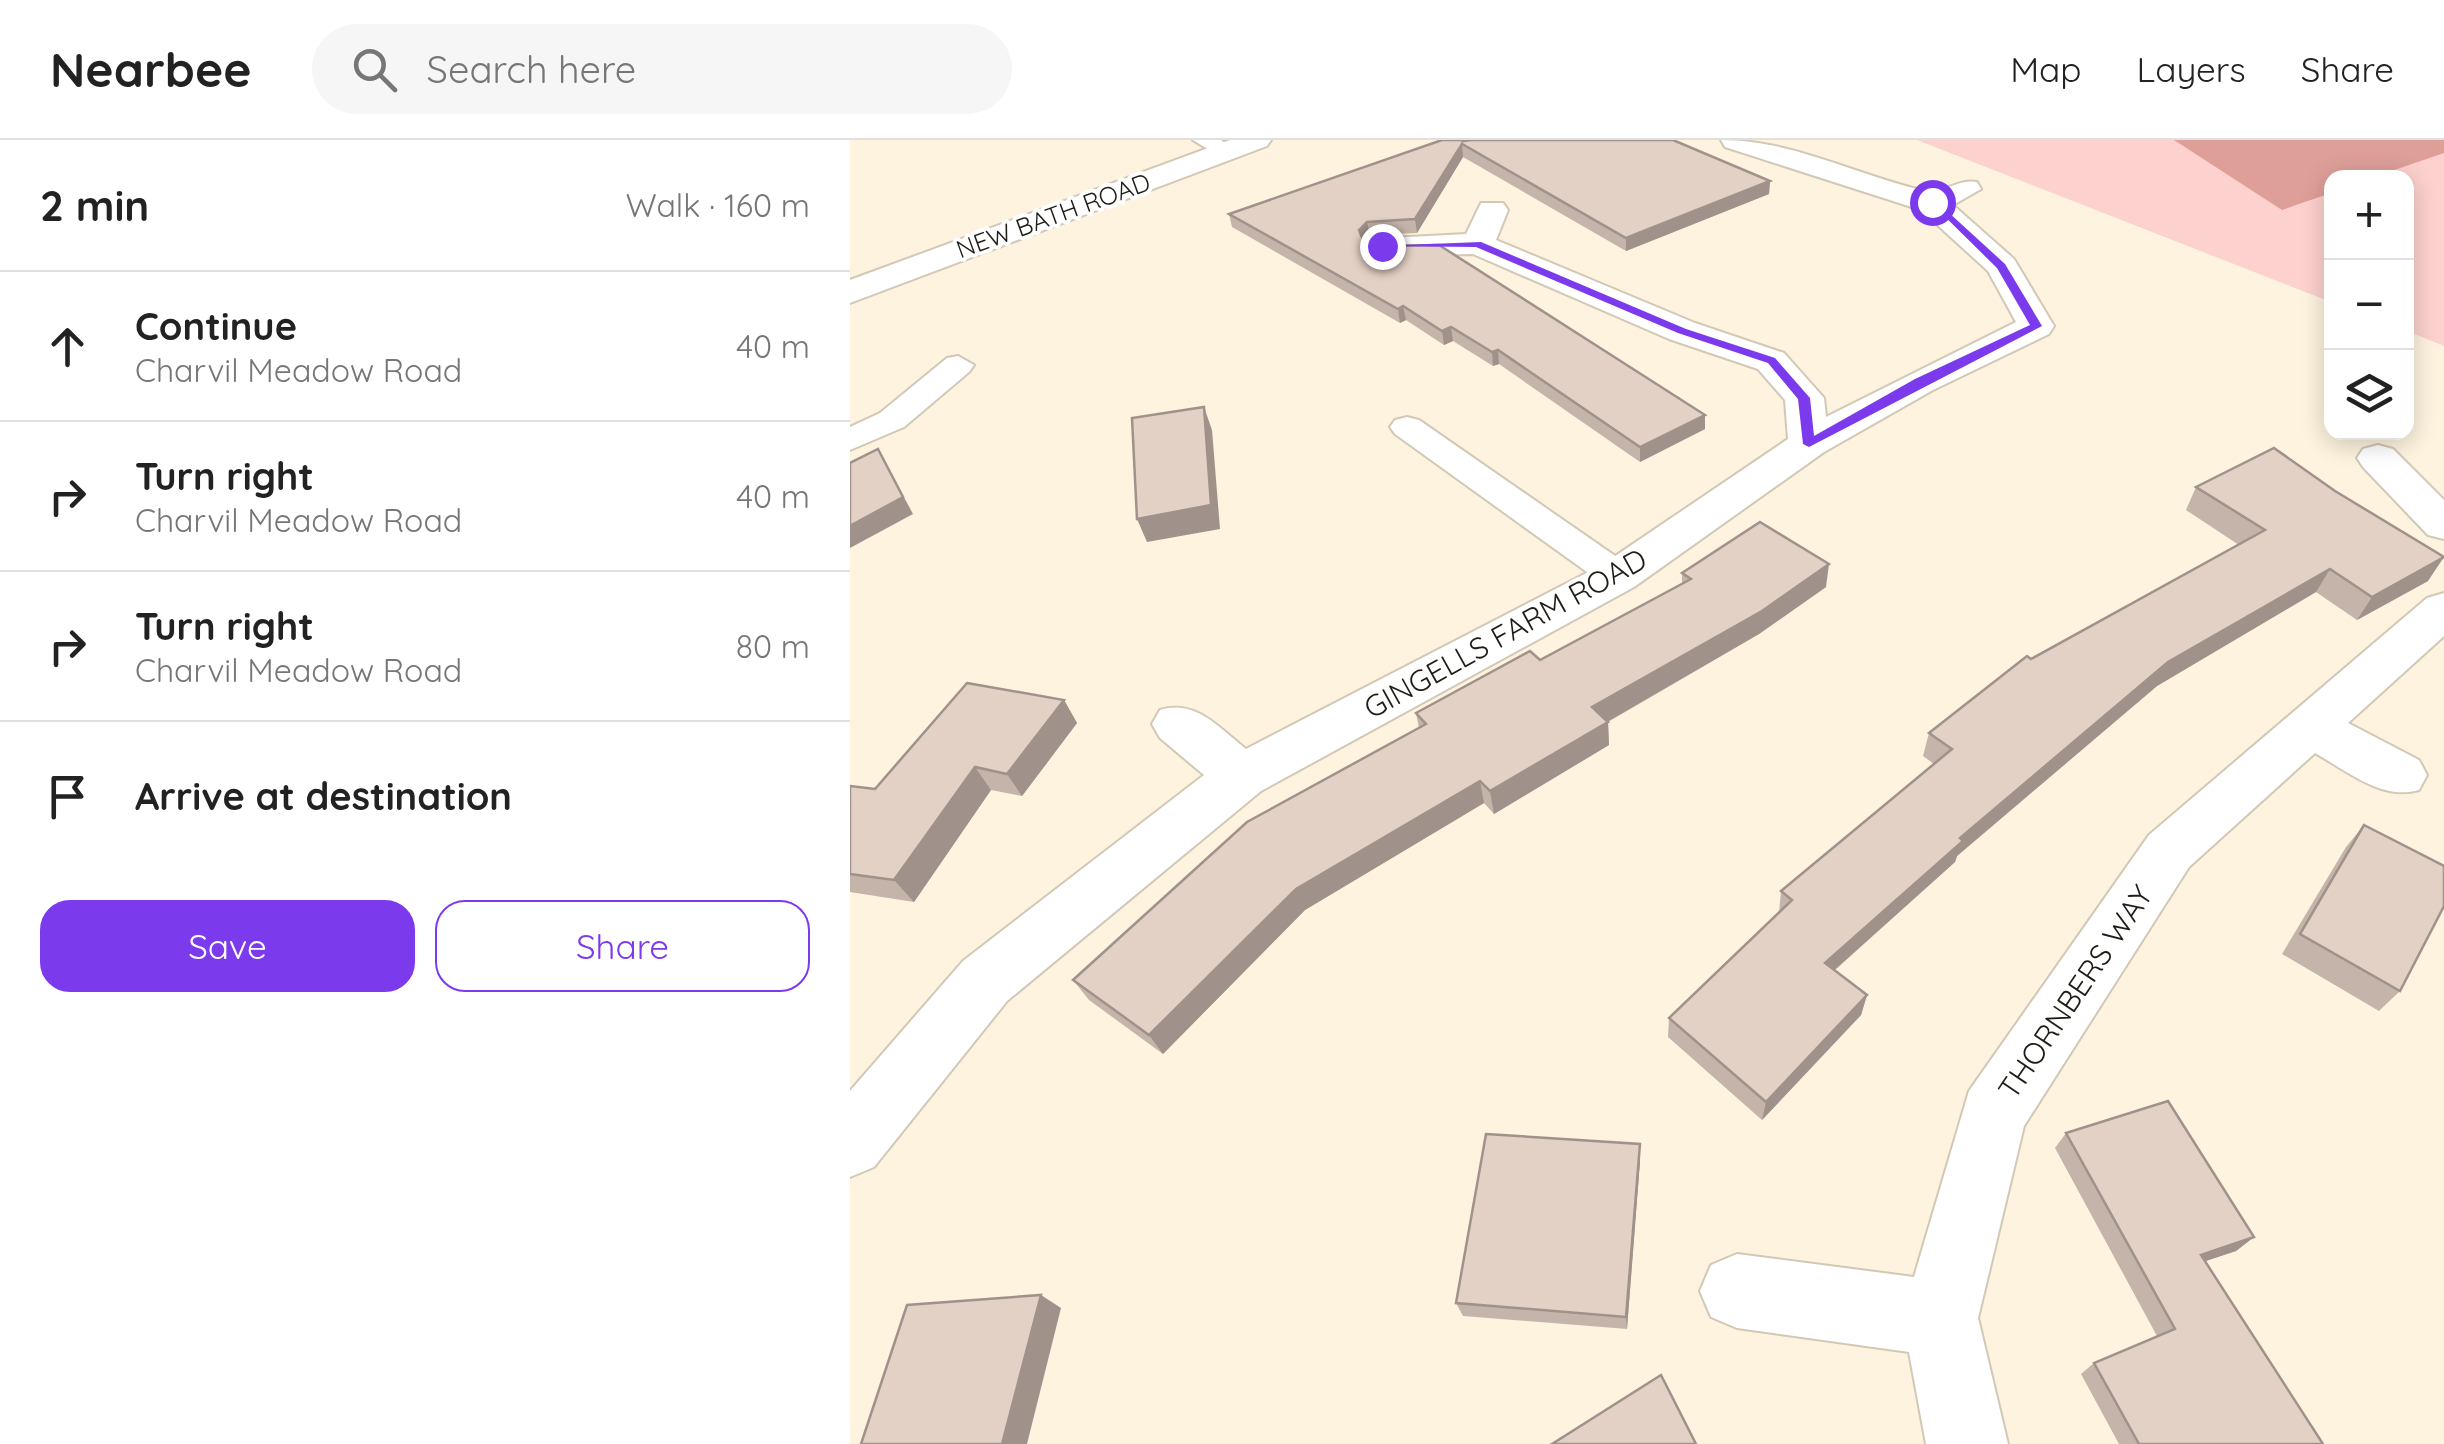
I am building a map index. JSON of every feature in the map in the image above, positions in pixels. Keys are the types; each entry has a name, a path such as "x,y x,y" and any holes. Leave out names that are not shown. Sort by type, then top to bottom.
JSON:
{"street":[{"name":"NEW BATH ROAD","path":"850,292 1214,146 1257,140"},
{"name":"GINGELLS FARM ROAD","path":"850,1143 985,982 1242,776 1618,576 1809,444 1919,382 2036,326 2002,266 1949,196 1735,141"},
{"path":"1478,244 1492,210"},
{"path":"1382,246 1478,244 1682,331 1772,360 1804,398 1809,444"},
{"path":"2378,458 2444,525"},
{"name":"THORNBERS WAY","path":"1967,1444 1940,1318 1993,1114 2169,852 2444,609"},
{"path":"1178,724 1242,776"},
{"path":"2310,727 2400,775"},
{"path":"1737,1291 1940,1318"}],"lane":[{"path":"850,440 892,420 958,366"},
{"path":"1407,427 1618,576"}],"shaded area":[{"path":"1917,140 2444,140 2444,346 2414,334 2414,170 2324,170 2324,299"},
{"path":"2174,140 2444,140 2444,153 2394,170 2324,170 2324,195 2282,210"}],"building":[{"path":"1442,140 1673,140 1770,181 1626,238 1462,144 1415,219 1367,222 1359,230 1364,242 1379,246 1439,245 1705,415 1640,447 1498,350 1492,352 1451,327 1442,331 1403,306 1398,309 1229,214"},
{"path":"1204,407 1211,505 1137,519 1132,418"},
{"path":"2274,448 2335,491 2444,557 2372,597 2330,569 2168,662 1960,838 1963,841 1825,963 1867,995 1766,1102 1669,1018 1792,900 1781,891 1952,749 1929,733 2027,656 2031,659 2265,530 2196,487"},
{"path":"878,449 903,497 850,526 850,463"},
{"path":"1760,522 1829,564 1762,611 1592,707 1608,722 1490,791 1480,781 1296,889 1149,1035 1073,980 1247,822 1426,724 1416,713 1530,651 1540,660 1691,579 1682,573"},
{"path":"967,683 1064,700 1007,774 975,767 894,880 850,874 850,786 875,789"},
{"path":"2364,825 2444,866 2444,906 2400,991 2300,934"},
{"path":"2168,1101 2254,1237 2201,1255 2323,1444 2139,1444 2094,1363 2175,1329 2066,1133"},
{"path":"1486,1134 1640,1144 1626,1317 1456,1303"},
{"path":"1041,1295 1002,1444 861,1444 907,1305"},
{"path":"1661,1375 1696,1444 1552,1444"}],"route":[{"path":"1382,246 1478,244 1682,331 1772,360 1804,398 1809,444 1919,382 2036,326 2002,266 1932,202"}]}
